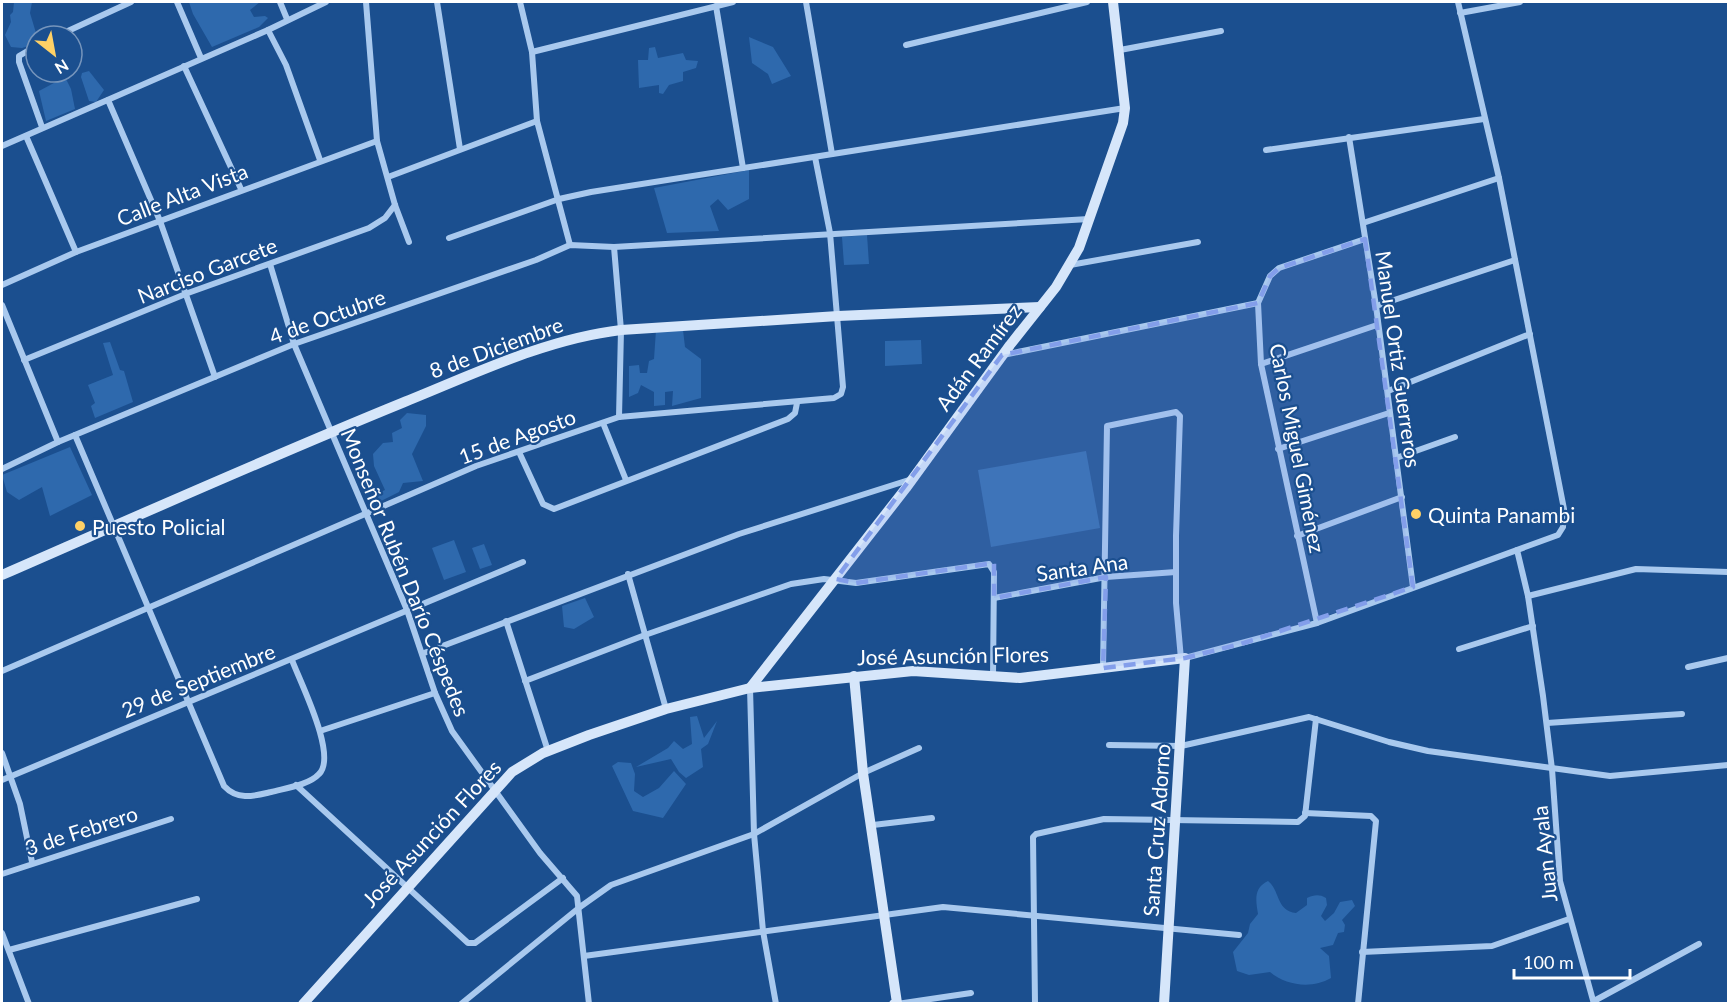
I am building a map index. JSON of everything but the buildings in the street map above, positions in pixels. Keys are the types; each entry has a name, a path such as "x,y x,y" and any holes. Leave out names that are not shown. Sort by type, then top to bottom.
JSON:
{"street":[{"path":"83,24 131,2"},
{"path":"177,2 201,58"},
{"path":"280,2 287,20"},
{"path":"2,146 268,30 326,2"},
{"path":"366,2 378,141 395,205 409,242"},
{"path":"437,2 460,149"},
{"path":"520,2 532,52 537,121 570,245"},
{"path":"532,52 733,2"},
{"path":"806,2 832,154"},
{"path":"906,45 1087,2"},
{"name":"Adán Ramírez","path":"750,688 912,479 1002,355 1040,307 1070,265 1079,248 1125,108 1113,2"},
{"path":"1388,391 1530,334 1499,178 1458,2"},
{"path":"1460,13 1520,2"},
{"path":"716,6 743,168"},
{"path":"268,30 286,65 320,160"},
{"path":"1120,51 1221,31"},
{"path":"24,53 19,56 24,76"},
{"path":"184,66 241,189"},
{"path":"27,84 42,128"},
{"path":"108,100 188,293 215,377"},
{"path":"449,238 559,199 1125,108"},
{"path":"1266,150 1484,119"},
{"path":"388,177 537,121"},
{"path":"26,136 76,252"},
{"name":"Manuel Ortiz Guerreros","path":"1349,137 1376,306 1413,587"},
{"name":"Calle Alta Vista","path":"2,285 76,252 241,189 378,141"},
{"name":"15 de Agosto","path":"2,671 476,466 619,417 797,403 834,398 841,394 843,387 830,233 815,157"},
{"path":"1363,223 1499,178"},
{"name":"Narciso Garcete","path":"24,360 188,293 369,228 385,218 395,205"},
{"name":"4 de Octubre","path":"2,469 58,442 294,344 519,266 570,245 614,247 1089,219"},
{"name":"Carlos Miguel Giménez","path":"1317,623 1261,364 1258,303 1270,276 1279,268 1365,239"},
{"path":"1070,265 1198,242"},
{"path":"614,247 621,330 619,417"},
{"path":"1376,306 1515,260"},
{"name":"Monseñor Rubén Darío Céspedes","path":"270,264 294,344 407,609 424,653 435,693 458,741 495,788 540,853 577,896 589,1004"},
{"path":"1002,355 1258,303"},
{"path":"2,305 58,442"},
{"name":"8 de Diciembre","path":"2,575 332,432 539,350 585,336 621,330 838,316 1040,307"},
{"path":"1261,364 1377,325"},
{"path":"2,330 10,326"},
{"name":"José Asunción Flores","path":"303,1004 495,788 512,772 548,751 666,709 750,688 913,671 1020,678 1183,658 1317,623 1558,535 1563,528 1564,509 1530,334"},
{"path":"519,452 548,508 554,509 788,419 795,412 797,403"},
{"path":"1103,668 1107,426 1176,412 1180,416 1176,573 1183,658"},
{"path":"1278,449 1389,413"},
{"path":"603,423 626,480"},
{"path":"75,435 224,786 243,797 296,785 318,775 323,769 325,750 320,731 292,660"},
{"path":"1396,458 1455,437"},
{"path":"424,653 628,573 739,534 912,479"},
{"path":"1297,536 1402,498"},
{"name":"Juan Ayala","path":"1517,550 1528,596 1547,723 1560,881 1594,1002"},
{"name":"29 de Septiembre","path":"2,780 523,562"},
{"path":"525,681 645,635 791,584 836,579 856,583 988,564 994,572 993,677"},
{"path":"1528,596 1636,569 1728,572"},
{"path":"628,573 666,709"},
{"name":"Santa Ana","path":"994,598 1106,577 1176,573"},
{"path":"506,621 548,751"},
{"path":"1459,649 1533,626"},
{"name":"Santa Cruz Adorno","path":"1164,1004 1174,821 1181,746 1183,658"},
{"path":"1688,667 1728,658"},
{"path":"854,676 863,773 873,825 896,1003 971,993"},
{"path":"750,688 754,834 763,931 776,1004"},
{"path":"320,731 435,693"},
{"path":"1547,723 1682,714"},
{"path":"1109,745 1181,746 1300,717 1316,719 1389,742 1428,751 1610,776 1728,765"},
{"path":"1035,1004 1033,837 1036,834 1104,819 1298,822 1305,813 1316,719"},
{"path":"461,1004 580,907 625,879 754,834 863,773 919,748"},
{"path":"2,753 11,776 32,862"},
{"path":"296,785 472,944 562,878"},
{"path":"1305,813 1371,816 1376,821 1358,1004"},
{"path":"873,825 932,818"},
{"name":"3 de Febrero","path":"2,874 32,862 171,819"},
{"path":"9,950 197,899"},
{"path":"584,956 943,907 1239,935"},
{"path":"1362,952 1492,946 1569,919"},
{"path":"2,933 29,1004"},
{"path":"1594,1002 1699,944"}],"highlighted area":[{"path":"1365,239 1413,587 1244,643 1185,658 1103,668 1106,577 994,598 994,563 856,583 836,579 1002,355 1258,303 1270,276 1279,268"}],"shaded area":[{"path":"14,2 32,2 30,13 33,24 24,24 24,47 22,48 11,47 5,35 11,22 10,15 13,12"},
{"path":"189,2 260,2 250,10 254,17 268,18 259,27 212,47 193,14"},
{"path":"749,37 773,47 791,76 772,84 768,74 752,63"},
{"path":"655,47 658,58 683,53 686,60 698,61 696,68 683,72 683,81 669,85 663,94 659,93 659,85 639,88 638,60 648,60 649,48"},
{"path":"89,71 104,90 96,102 89,101 83,84 84,72"},
{"path":"52,84 68,84 75,109 46,121 39,91"},
{"path":"749,170 749,199 728,210 718,199 710,206 719,231 667,233 654,188"},
{"path":"867,235 869,264 844,265 842,237"},
{"path":"656,330 683,330 685,347 701,359 701,398 672,406 673,391 665,392 665,405 654,406 654,392 641,385 638,393 629,397 629,366 639,365 640,373 647,373 649,361 654,359"},
{"path":"921,340 922,364 885,366 885,341"},
{"path":"110,342 120,370 124,371 133,402 95,418 91,406 95,403 88,385 113,375 103,343"},
{"path":"407,413 426,415 426,426 412,454 423,481 403,483 399,492 379,502 376,494 385,490 374,466 373,454 383,443 393,442 392,433 402,428 400,420"},
{"path":"70,447 92,495 50,516 42,487 19,500 7,492 2,475"},
{"path":"1086,451 1100,528 991,547 978,470"},
{"path":"454,540 466,572 444,580 432,548"},
{"path":"484,544 492,565 480,569 472,548"},
{"path":"585,598 594,617 574,629 564,627 562,606"},
{"path":"697,716 704,738 717,721 708,744 701,749 703,767 686,778 671,759 636,767 668,748 674,741 683,749 692,744 690,717"},
{"path":"618,762 631,763 635,774 634,791 643,797 659,788 674,771 686,784 663,818 633,811 612,766"},
{"path":"1268,881 1285,908 1296,913 1307,905 1307,898 1319,895 1326,898 1327,905 1321,916 1325,921 1334,913 1340,902 1352,900 1355,906 1342,920 1345,925 1344,932 1338,933 1333,945 1320,948 1329,956 1331,978 1308,985 1292,983 1270,972 1249,975 1237,971 1233,952 1248,933 1250,924 1258,914 1256,900 1258,891"}],"place":[{"name":"Quinta Panambi","path":"1416,514"},
{"name":"Puesto Policial","path":"80,526"}]}
